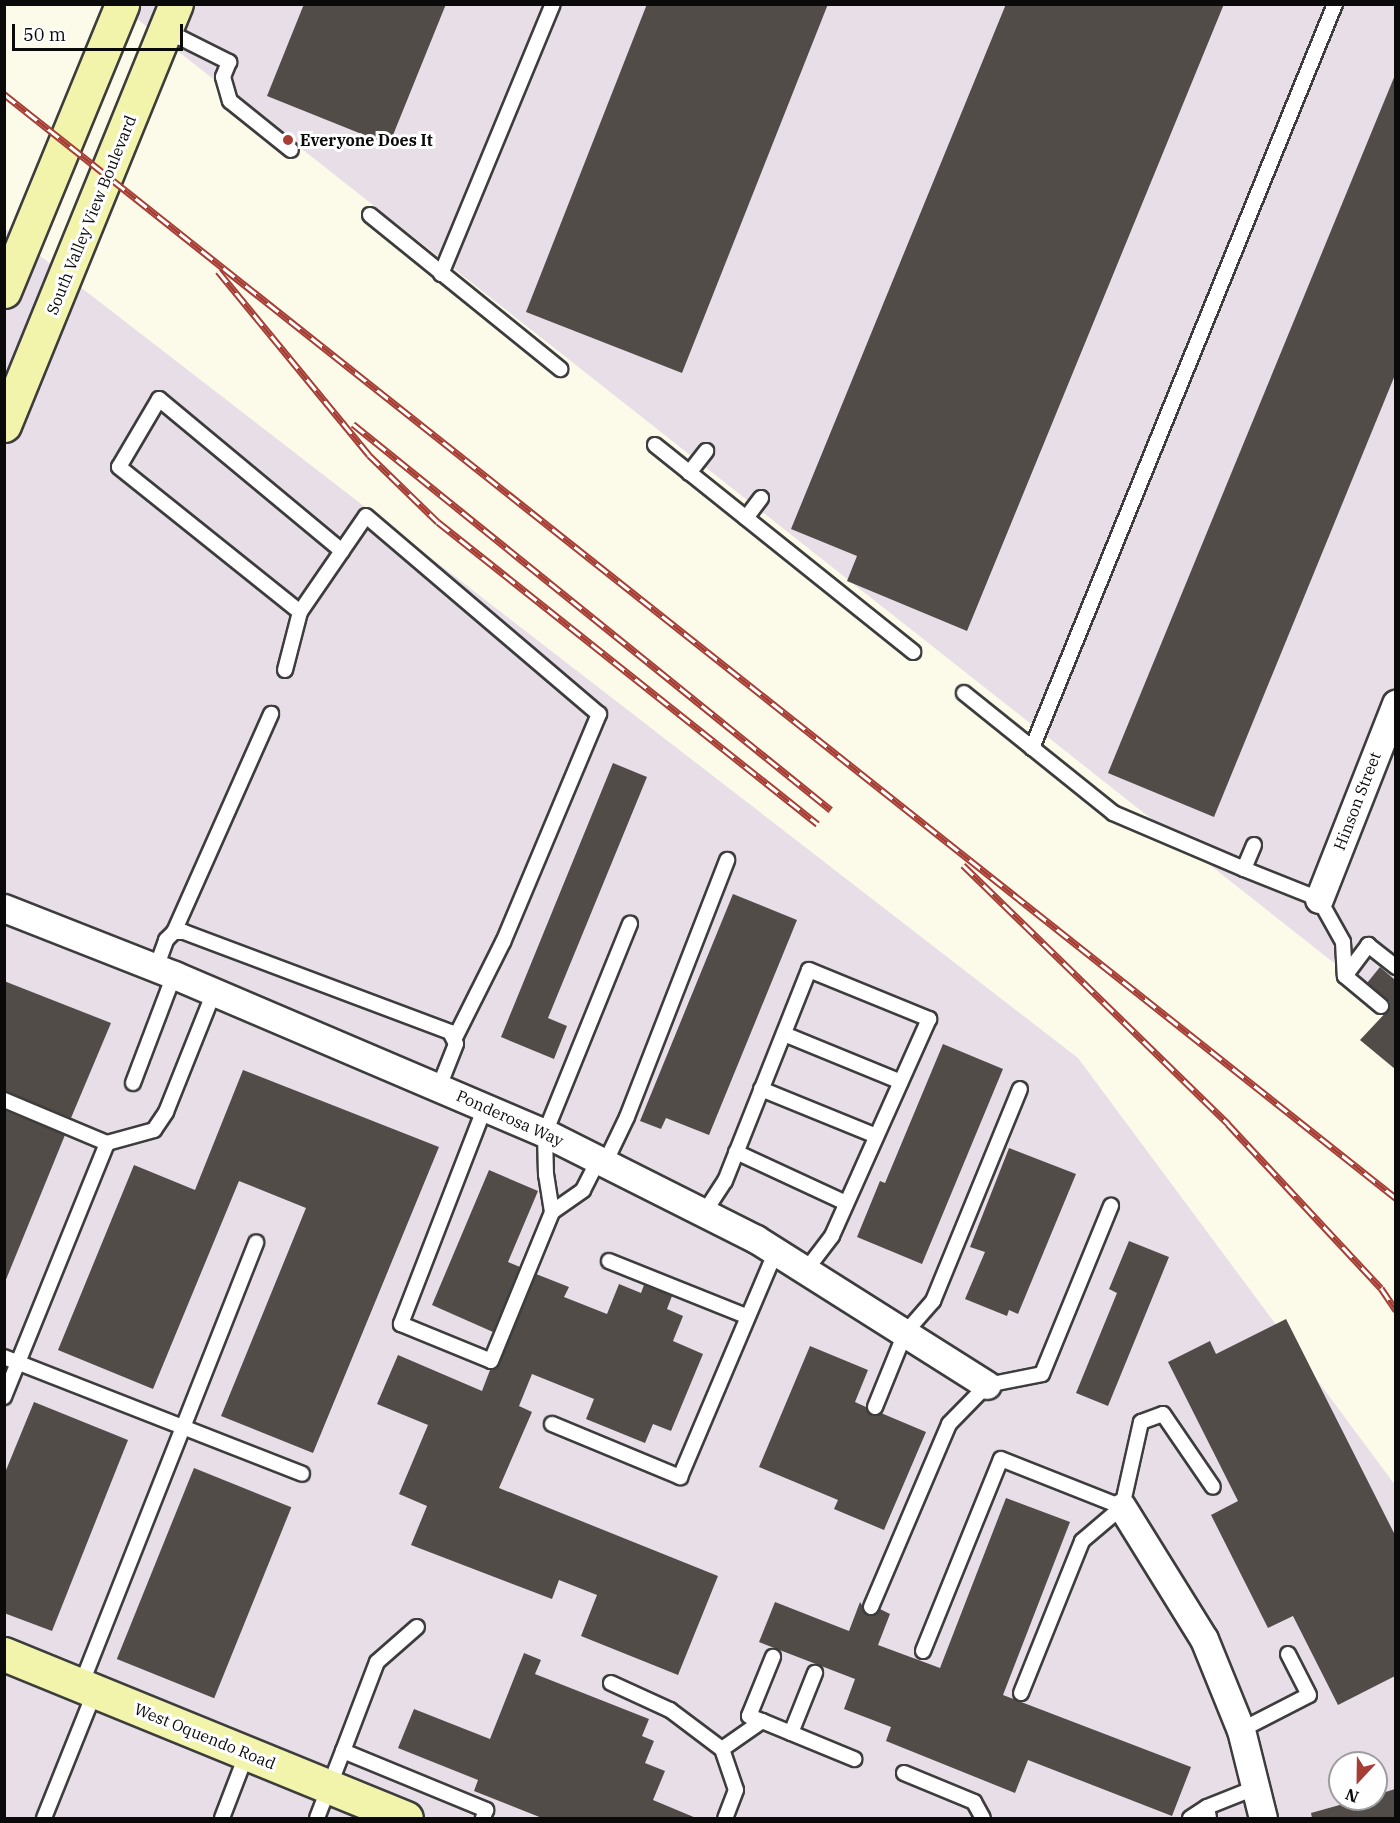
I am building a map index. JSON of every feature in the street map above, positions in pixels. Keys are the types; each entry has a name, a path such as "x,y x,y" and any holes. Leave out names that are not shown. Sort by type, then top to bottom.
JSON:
{"main road":[{"path":"4,291 122,4"},
{"name":"South Valley View Boulevard","path":"4,425 171,17"},
{"name":"West Oquendo Road","path":"4,1654 399,1817"}],"street":[{"name":"Hinson Street","path":"1319,899 1387,747 1395,704"},
{"name":"Ponderosa Way","path":"4,908 165,971 545,1132 776,1251 987,1385"},
{"path":"1122,1507 1204,1639 1241,1730 1263,1818"}],"lane":[{"path":"441,274 553,4"},
{"path":"1032,748 1335,4"},
{"path":"171,17 229,62 222,77 230,100 291,150"},
{"path":"370,215 560,369"},
{"path":"300,612 119,467 159,399 342,551"},
{"path":"655,446 913,652"},
{"path":"689,472 706,452"},
{"path":"746,518 761,498"},
{"path":"285,670 300,612 366,516 599,714 503,942 455,1038 439,1087"},
{"path":"964,693 1113,813 1319,899 1343,942 1345,976 1381,1006"},
{"path":"133,1083 165,971 166,940 174,932 271,714"},
{"path":"1244,869 1254,845"},
{"path":"552,1212 583,1190 627,1117 727,860"},
{"path":"485,1107 401,1324 491,1361 552,1212 546,1175 545,1132 630,924"},
{"path":"174,932 184,932 450,1032 455,1038"},
{"path":"1345,976 1368,945 1395,967"},
{"path":"704,1213 725,1181 809,970 929,1019 832,1236 806,1270"},
{"path":"4,1100 107,1143 154,1130 166,1112 214,992"},
{"path":"784,1034 901,1082"},
{"path":"761,1089 876,1136"},
{"path":"875,1407 905,1333 933,1301 1020,1089"},
{"path":"4,1397 107,1143"},
{"path":"736,1152 846,1203"},
{"path":"871,1607 949,1424 987,1385 1042,1374 1111,1206"},
{"path":"44,1818 88,1688 183,1428 256,1242"},
{"path":"552,1424 680,1478 746,1316 776,1251"},
{"path":"609,1261 746,1316"},
{"path":"4,1357 302,1474"},
{"path":"1021,1693 1082,1541 1122,1507 1141,1422 1163,1414 1213,1487"},
{"path":"923,1651 1001,1459 1122,1507"},
{"path":"317,1818 377,1662 417,1627"},
{"path":"1241,1730 1309,1695 1288,1654"},
{"path":"773,1658 749,1716 854,1759"},
{"path":"790,1733 815,1673"},
{"path":"611,1683 670,1710 723,1749 736,1790 725,1818"},
{"path":"723,1749 762,1721"},
{"path":"343,1751 486,1810 483,1818"},
{"path":"222,1818 247,1753"},
{"path":"904,1773 974,1802 983,1818"},
{"path":"1190,1818 1208,1813 1255,1788"}],"shaded area":[{"path":"119,5 1395,5 1395,1011 127,11"},
{"path":"4,228 1078,1058 1395,1485 1395,1818 5,1818"}],"building":[{"path":"304,4 446,4 389,145 267,96"},
{"path":"647,4 828,4 682,373 526,312"},
{"path":"1006,4 1224,4 967,631 847,581 857,556 791,529"},
{"path":"1395,75 1395,375 1214,817 1108,773"},
{"path":"613,763 647,777 548,1018 567,1026 554,1059 501,1037"},
{"path":"733,894 797,920 709,1135 666,1118 661,1129 640,1121"},
{"path":"1380,967 1395,980 1395,1069 1360,1040 1390,1008 1390,1002 1367,983"},
{"path":"4,981 111,1023 71,1118 4,1091"},
{"path":"943,1044 1003,1069 922,1264 857,1237 880,1181 885,1183"},
{"path":"243,1070 439,1147 313,1453 221,1416 306,1208 239,1181 153,1389 58,1350 134,1165 195,1190"},
{"path":"4,1110 65,1135 5,1282 4,1282"},
{"path":"1009,1148 1076,1174 1018,1314 1009,1310 1007,1316 965,1299 985,1252 970,1247"},
{"path":"489,1170 538,1191 508,1262 520,1267 493,1332 432,1305"},
{"path":"1129,1241 1169,1257 1108,1406 1076,1393 1117,1293 1109,1289"},
{"path":"536,1274 569,1287 564,1297 607,1314 619,1284 641,1293 644,1285 672,1296 667,1309 683,1316 673,1341 703,1354 671,1431 653,1424 645,1443 586,1419 594,1399 532,1374 519,1406 532,1412 499,1488 718,1576 678,1675 581,1636 597,1595 559,1580 552,1599 411,1545 427,1506 399,1494 428,1425 377,1404 398,1355 482,1391 490,1370 499,1364"},
{"path":"1286,1319 1395,1535 1395,1676 1338,1705 1293,1616 1268,1628 1211,1515 1238,1501 1168,1362 1210,1341 1216,1354"},
{"path":"810,1346 868,1370 855,1402 866,1407 871,1415 881,1413 926,1432 884,1530 834,1509 838,1500 759,1467"},
{"path":"34,1402 128,1440 52,1631 4,1613 4,1475"},
{"path":"194,1468 291,1507 214,1698 117,1659"},
{"path":"1006,1498 1070,1522 1003,1695 1191,1767 1172,1816 1028,1760 1015,1793 886,1741 891,1727 844,1709 855,1679 759,1642 775,1602 849,1631 860,1602 868,1615 880,1609 890,1614 878,1645 940,1668"},
{"path":"524,1653 541,1660 535,1674 649,1719 642,1736 654,1741 645,1763 665,1771 653,1800 696,1818 542,1818 474,1791 478,1780 398,1748 414,1709 490,1739"},
{"path":"1395,1789 1395,1818 1312,1818 1311,1813 1328,1808 1328,1811 1388,1811 1388,1791"}],"railway":[{"path":"4,94 1396,1198"},
{"path":"218,271 369,455 438,522 818,824"},
{"path":"353,424 831,810"},
{"path":"963,865 1228,1124 1381,1288 1396,1310"}],"place":[{"name":"Everyone Does It","path":"288,140"}]}
